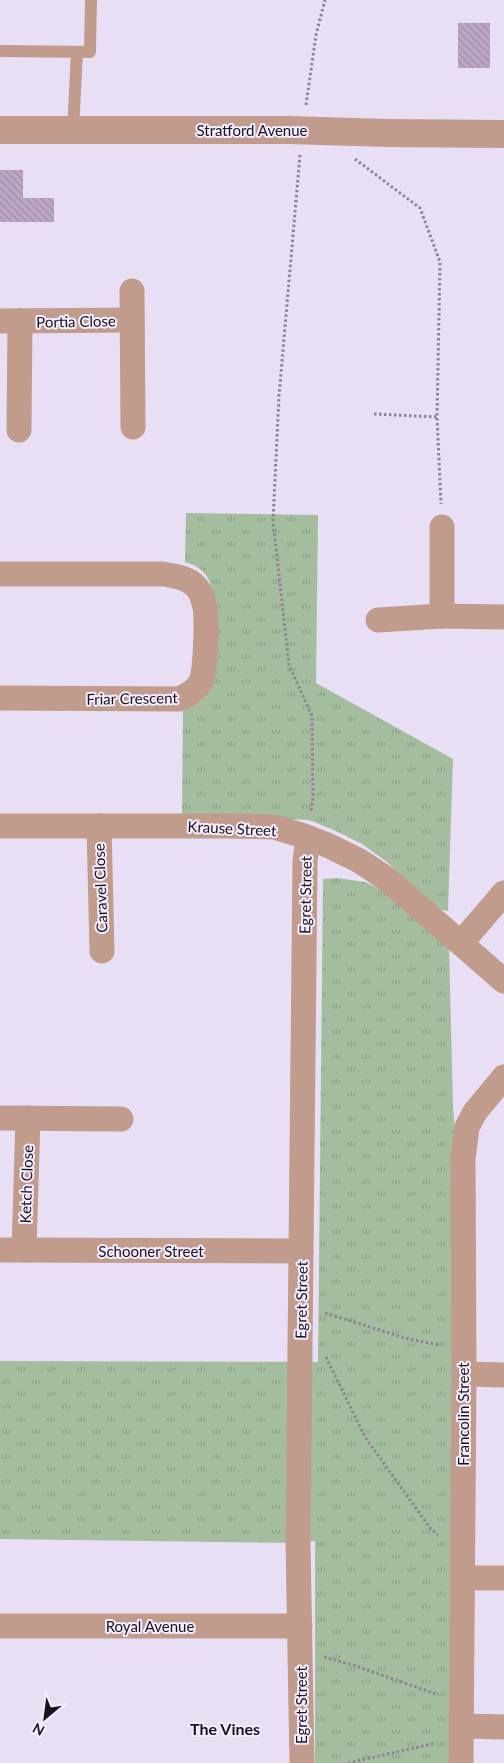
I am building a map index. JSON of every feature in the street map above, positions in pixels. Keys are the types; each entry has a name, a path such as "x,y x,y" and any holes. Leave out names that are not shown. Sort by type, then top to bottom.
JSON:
{"street":[{"name":"Stratford Avenue","path":"0,130 288,130 504,134"},
{"name":"Portia Close","path":"132,291 133,427"},
{"name":"Portia Close","path":"19,430 10,321 132,320"},
{"path":"442,527 442,616"},
{"name":"Friar Crescent","path":"0,574 163,574 179,576 190,582 199,591 205,608 204,666 201,682 194,692 179,700 0,698"},
{"path":"378,620 442,616 504,617"},
{"name":"Krause Street","path":"0,826 274,827 308,838 358,860 387,879 504,981"},
{"name":"Caravel Close","path":"98,826 102,951"},
{"name":"Egret Street","path":"302,1763 298,1543 305,861 308,838"},
{"path":"461,943 504,893"},
{"name":"Francolin Street","path":"461,1763 464,1362 462,1160 467,1127 475,1112 504,1077"},
{"path":"0,1118 121,1119"},
{"name":"Ketch Close","path":"24,1250 28,1118"},
{"name":"Schooner Street","path":"0,1250 301,1251"},
{"path":"464,1362 504,1375"},
{"path":"462,1567 504,1578"},
{"name":"Royal Avenue","path":"0,1626 301,1638"},
{"path":"461,1714 504,1727"}],"lane":[{"path":"0,51 90,52 91,0"},
{"path":"73,130 77,52"}],"path":[{"path":"304,114 316,36 324,0"},
{"path":"300,150 280,396 273,521 289,665 312,716 313,795 308,838"},
{"path":"352,157 420,208 440,262 437,417 442,527"},
{"path":"374,414 437,417"},
{"path":"301,1304 357,1324 405,1338 464,1362"},
{"path":"300,1338 326,1356 365,1437 430,1528 462,1567"},
{"path":"301,1638 356,1666 422,1690 461,1714 435,1744 348,1763"}],"green space":[{"path":"186,513 318,515 316,683 453,759 448,911 432,904 387,862 362,844 309,820 182,814 183,710 200,702 206,696 212,590 206,575 195,566 185,562"},
{"path":"337,878 365,882 381,889 449,946 453,1108 456,1138 449,1763 315,1763 315,1541 298,1543 0,1539 0,1361 318,1362 323,879"}],"building":[{"path":"458,23 490,23 490,68 458,68"},
{"path":"0,170 23,170 23,198 54,198 54,222 0,222"}],"district":[{"name":"The Vines","path":"225,1728"}]}
